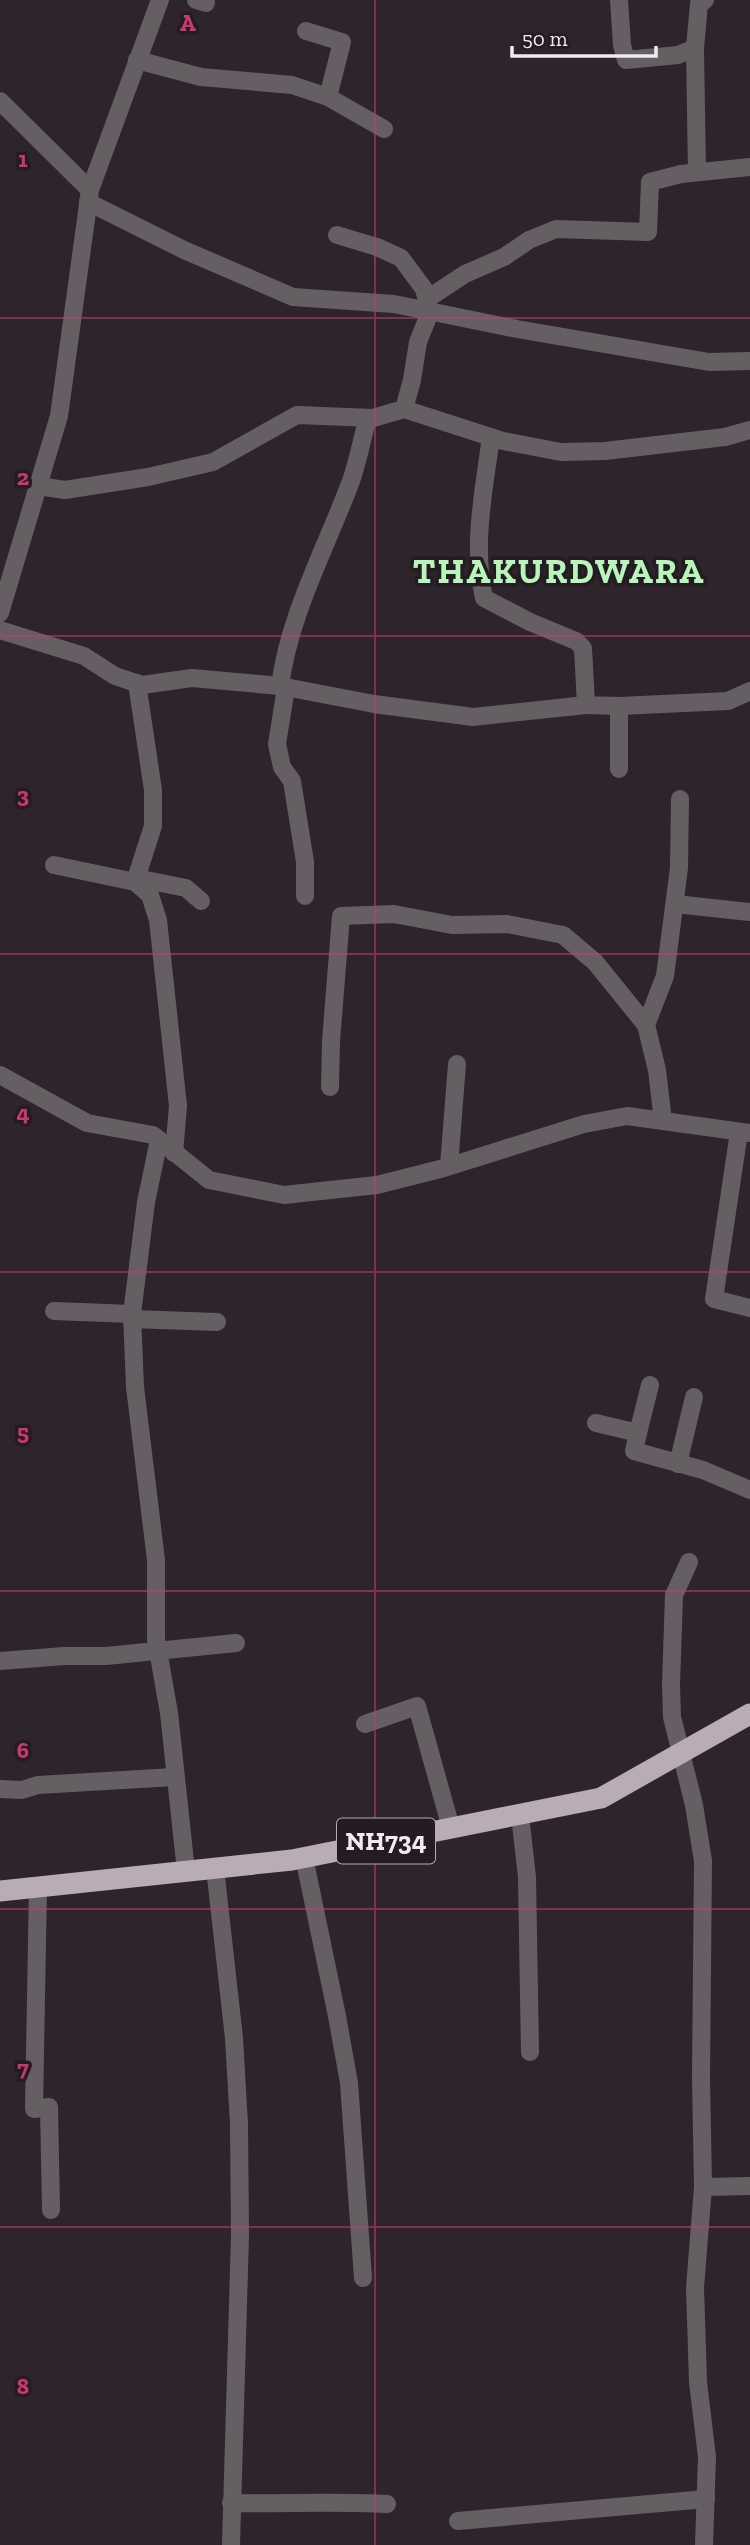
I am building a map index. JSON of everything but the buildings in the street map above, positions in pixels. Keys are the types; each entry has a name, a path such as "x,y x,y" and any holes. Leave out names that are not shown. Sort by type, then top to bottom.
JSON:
{"highway":[{"name":"NH734","path":"0,1891 304,1857 601,1798 750,1714"}],"street":[{"path":"0,613 59,416 89,196 160,0"},
{"path":"619,0 622,45 626,60 678,55 695,48"},
{"path":"697,172 695,48 699,4 705,0"},
{"path":"306,31 342,42 328,97"},
{"path":"137,60 201,77 292,85 328,97 384,129"},
{"path":"0,101 89,196 184,250 293,297 429,305 709,362 750,361"},
{"path":"404,409 429,305 465,274 503,257 529,240 556,229 648,232 650,182 697,172 750,167"},
{"path":"337,235 377,247 401,258 424,289 429,305"},
{"path":"38,486 65,490 148,477 213,462 297,415 368,418 404,409 491,437 561,452 725,437 750,430"},
{"path":"305,896 305,862 292,781 282,767 276,744 283,687 282,669 300,610 352,477 368,418"},
{"path":"491,437 481,512 481,584 484,597 530,622 576,641 583,648 586,705"},
{"path":"0,629 84,656 115,676 142,685 192,678 283,687 374,704 473,717 586,705 728,701 750,691"},
{"path":"136,880 153,826 153,790 137,683"},
{"path":"619,706 619,769"},
{"path":"646,1025 665,976 679,867 680,799"},
{"path":"54,865 186,888 201,901"},
{"path":"136,880 150,895 158,920 178,1106 174,1153"},
{"path":"675,904 750,912"},
{"path":"330,1087 341,916 394,914 452,925 507,924 563,935 595,962 646,1025 657,1070 663,1121"},
{"path":"449,1166 457,1064"},
{"path":"0,1075 87,1123 153,1135 209,1180 284,1195 377,1185 449,1166 584,1124 627,1116 744,1132 714,1299 750,1308"},
{"path":"159,1140 146,1202 132,1316 135,1387 156,1560 156,1639 169,1713 186,1871"},
{"path":"54,1311 217,1322"},
{"path":"650,1385 634,1451 704,1470 750,1490"},
{"path":"678,1464 694,1397"},
{"path":"596,1423 638,1433"},
{"path":"690,1562 674,1595 672,1717 694,1805 702,1861 703,2187 695,2288 698,2382 707,2457 704,2545"},
{"path":"0,1661 158,1652 236,1643"},
{"path":"365,1724 417,1706 451,1828"},
{"path":"0,1789 22,1790 38,1784 174,1777"},
{"path":"520,1815 527,1877 530,2052"},
{"path":"304,1857 349,2083 363,2278"},
{"path":"215,1868 234,2038 239,2124 240,2235 231,2545"},
{"path":"38,1887 34,2109 49,2107 51,2210"},
{"path":"703,2187 750,2186"},
{"path":"458,2521 706,2499"},
{"path":"232,2503 303,2504 349,2501 387,2504"}],"district":[{"name":"THAKURDWARA","path":"559,571"}]}
